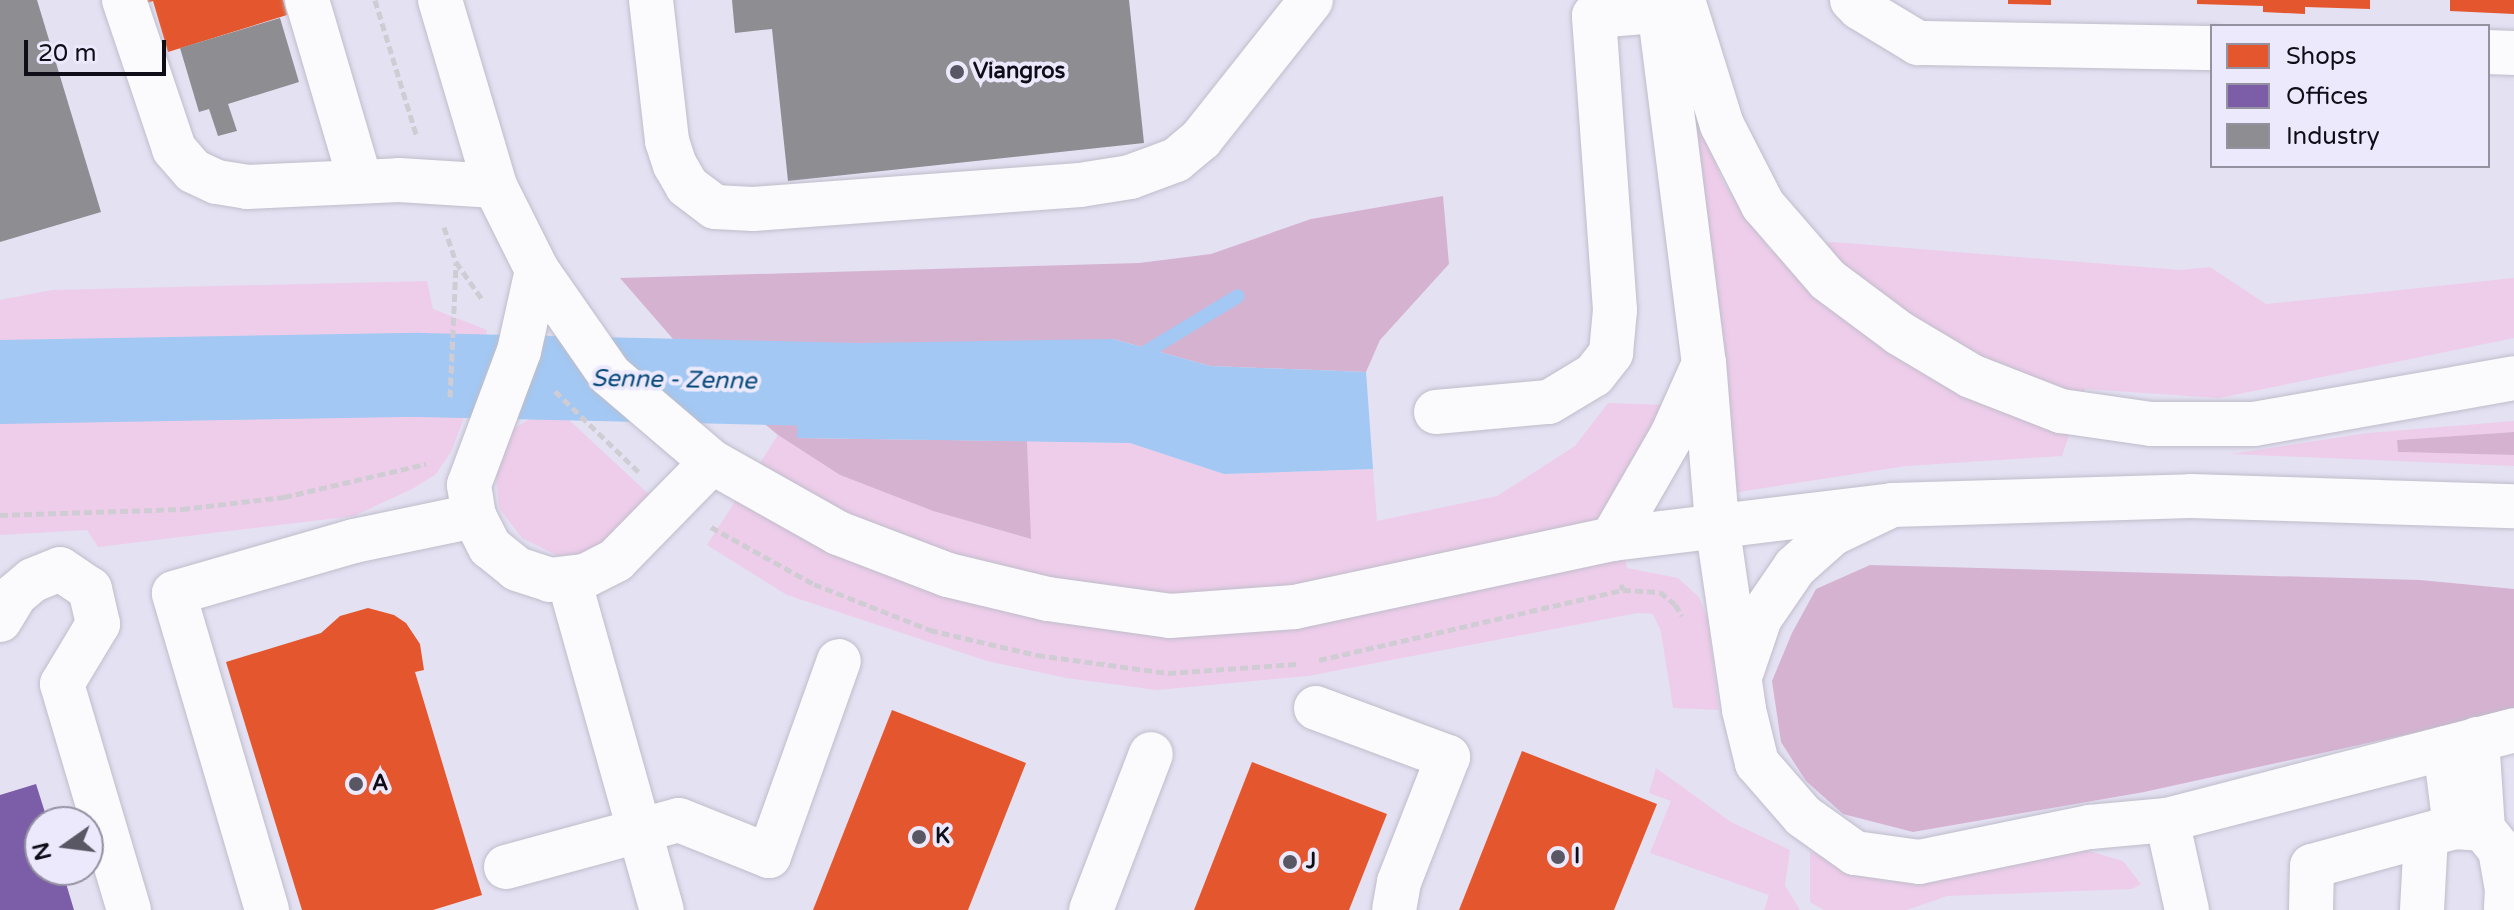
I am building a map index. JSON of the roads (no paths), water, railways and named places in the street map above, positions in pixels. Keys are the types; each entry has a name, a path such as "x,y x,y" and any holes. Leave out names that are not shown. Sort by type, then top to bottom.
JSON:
{"main road":[{"path":"124,0 174,149 193,171 217,182 247,187 360,180 495,186"},
{"path":"307,0 360,180"},
{"path":"440,0 495,186 537,270 610,375 712,462 838,533 948,575 1048,599 1170,616 1295,607 1612,539 1892,505 2191,496 2514,506"},
{"path":"651,0 667,141 675,165 687,186 715,207 753,209 1080,185 1130,177 1176,160 1201,139 1311,0"},
{"path":"1852,0 1918,43 2210,48"},
{"path":"1666,4 1704,362 1717,524 1740,677 1757,763 1803,816 1855,853 1919,862 2090,827 2167,820 2479,739 2455,830 2422,910"},
{"path":"1666,4 1763,205 1828,280 1899,333 1971,376 2061,411 2151,424 2254,424 2514,378"},
{"path":"1436,412 1549,402 1594,375 1611,353 1615,310 1594,16 1666,4"},
{"path":"2490,52 2514,53"},
{"path":"537,270 519,351 469,485 474,516 490,547 517,569 550,580 569,580 616,560 712,462"},
{"path":"1612,539 1672,435 1704,362"},
{"path":"1740,677 1760,618 1795,567 1832,534 1892,505"},
{"path":"267,910 174,593 354,541 474,516"},
{"path":"0,620 24,587 60,569 90,589 98,624 62,684 129,910"},
{"path":"569,580 662,910"},
{"path":"506,867 679,820 769,856 839,661"},
{"path":"1316,708 1448,757 1399,882 1394,910"},
{"path":"1091,910 1151,754"},
{"path":"2167,820 2187,910"},
{"path":"2311,910 2312,866 2455,830 2500,850 2507,889 2506,910"}],"water":[{"path":"1113,339 1210,366 1366,372 1373,469 1224,474 1130,443 797,438 798,344"}],"waterway":[{"path":"1136,358 1238,296"},
{"name":"Senne - Zenne","path":"0,382 419,375 913,386"}],"place":[{"name":"Viangros","path":"957,72"},
{"name":"A","path":"356,784"},
{"name":"K","path":"919,837"},
{"name":"I","path":"1558,857"},
{"name":"J","path":"1290,862"}]}
